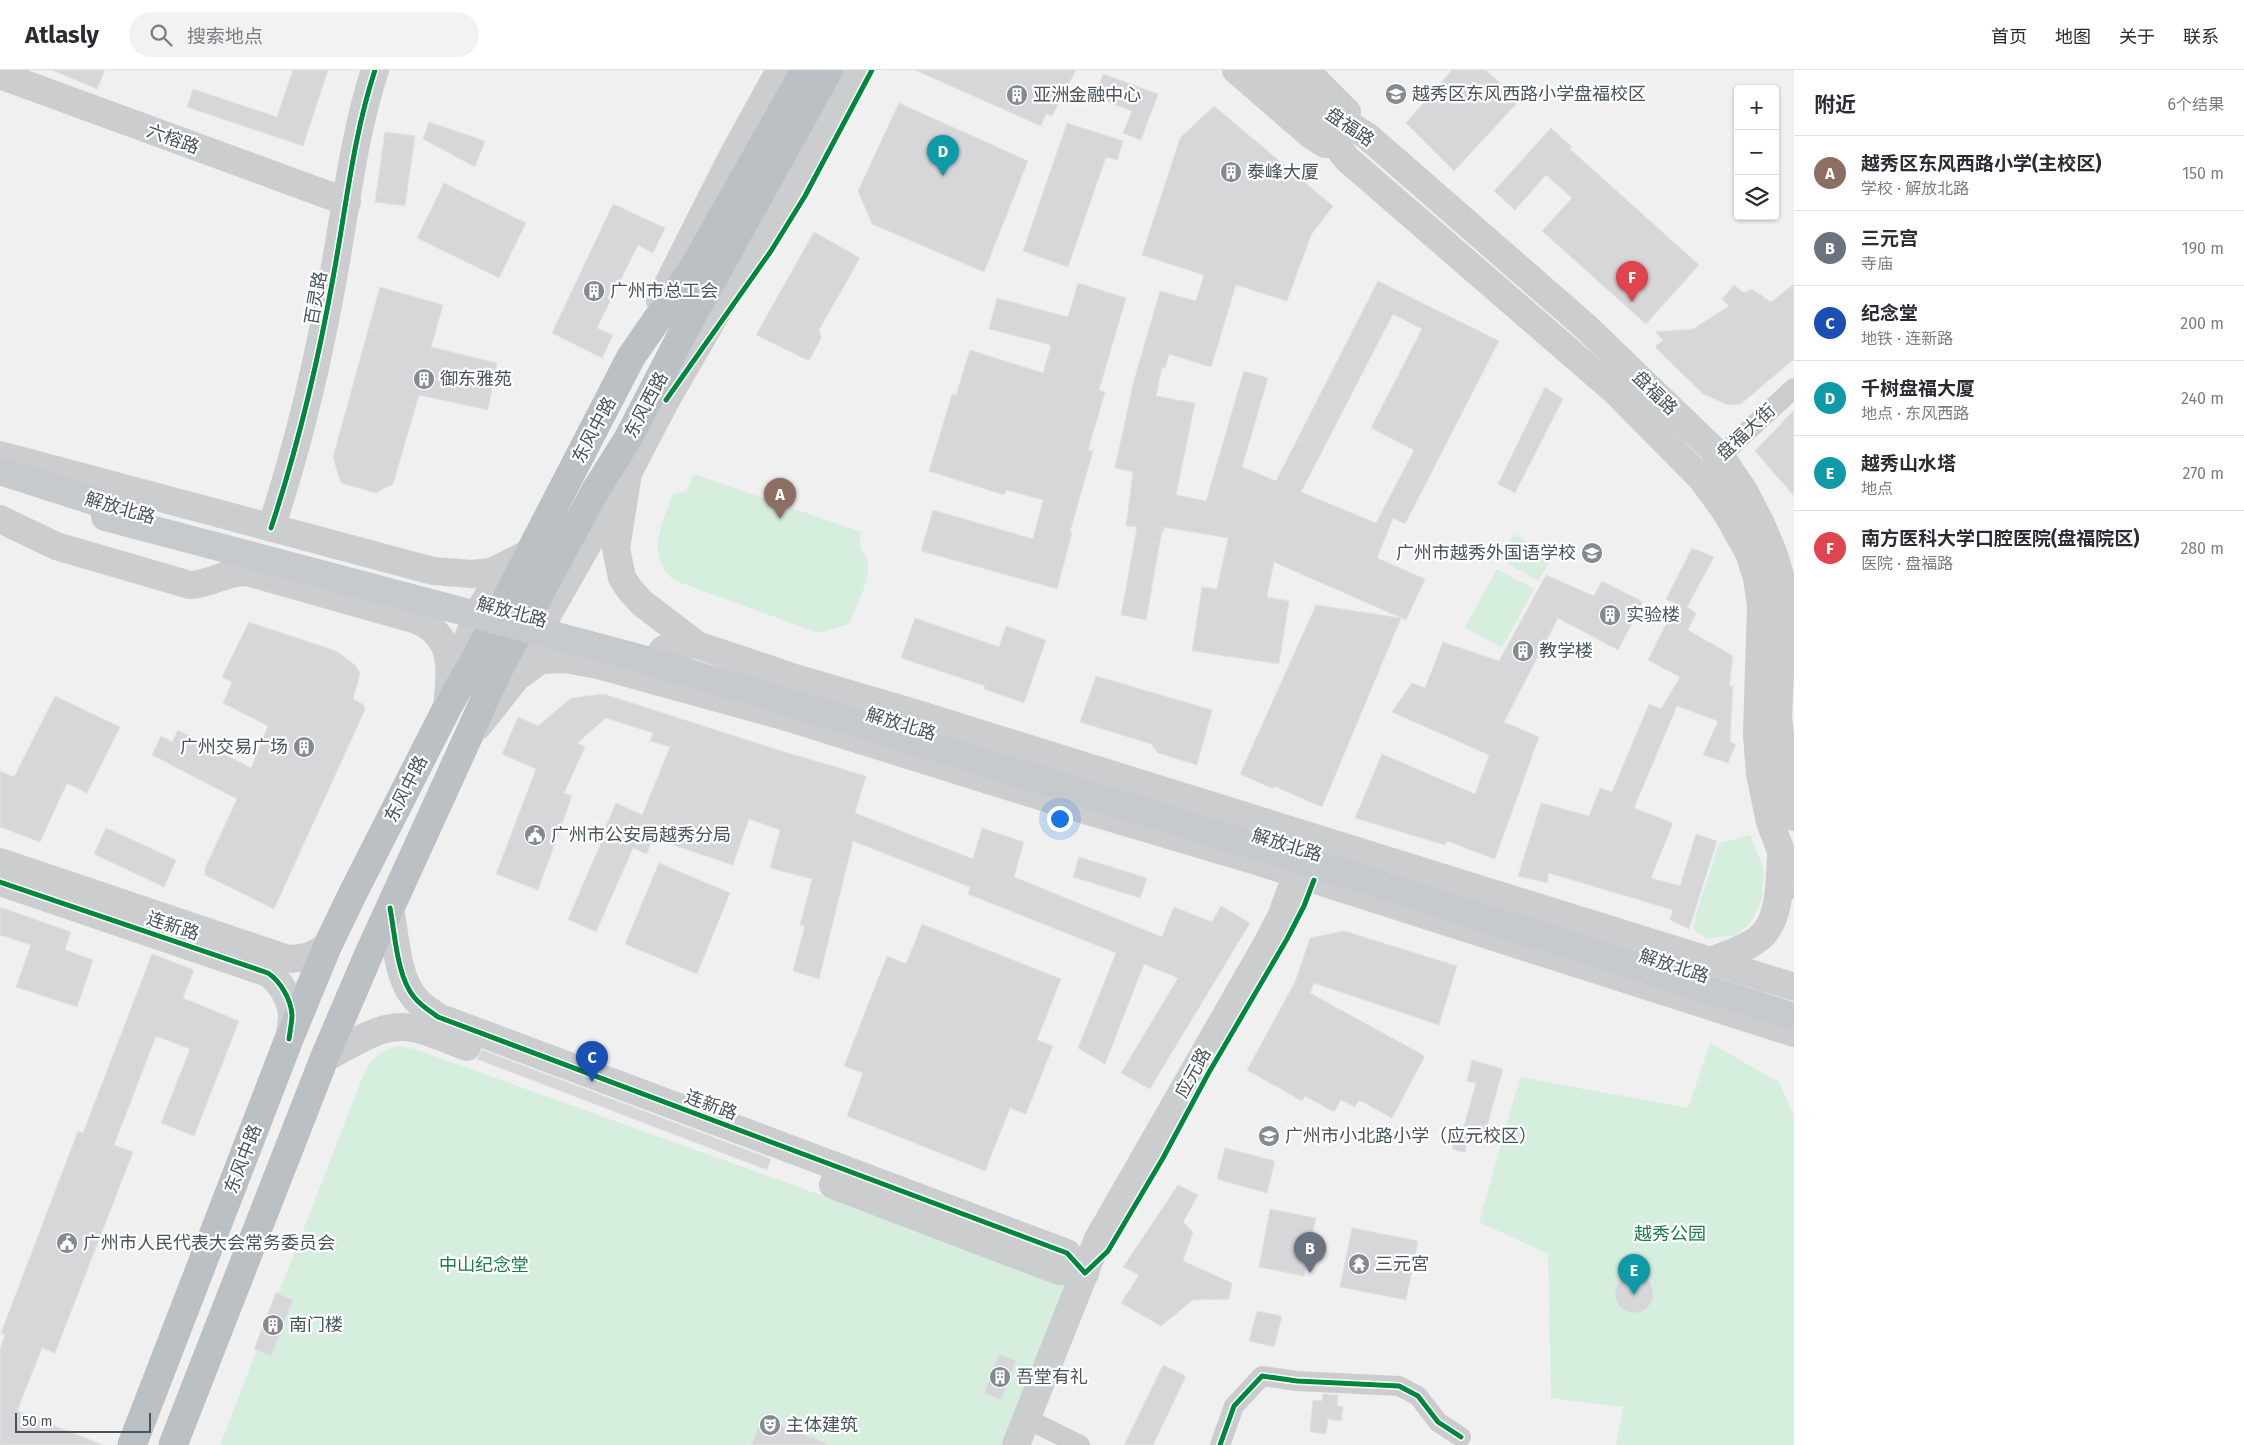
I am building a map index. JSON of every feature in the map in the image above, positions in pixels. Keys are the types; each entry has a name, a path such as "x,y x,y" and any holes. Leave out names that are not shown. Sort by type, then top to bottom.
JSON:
{"highway":[{"path":"741,163 805,70"},
{"name":"东风西路","path":"467,741 513,641 596,490 628,439 683,333 829,70"},
{"name":"东风中路","path":"132,1445 289,1039 327,948 447,708 631,357 694,266 741,163"},
{"name":"东风中路","path":"173,1445 324,1058 390,908 467,741"}],"main road":[{"name":"百灵路","path":"271,528 300,430 321,342 347,202 357,132 375,70"},
{"path":"631,357 701,186 760,70"},
{"path":"741,163 780,70"},
{"path":"467,741 531,644 628,474 666,400 787,191 853,70"},
{"path":"666,400 771,251 805,196 872,70"},
{"path":"1236,70 1311,135 1347,159 1615,391 1699,476 1726,512 1749,553 1757,578 1761,605 1757,734 1760,774 1770,822 1794,885"},
{"path":"1269,70 1301,81 1347,159"},
{"name":"六榕路","path":"0,75 347,202"},
{"name":"盘福路","path":"1301,81 1586,327 1720,456 1744,491 1761,524 1782,581 1783,610 1778,690 1779,725 1784,779 1794,817"},
{"name":"解放北路","path":"628,439 628,474 616,548 622,578 642,603 697,645 795,678 1310,836 1708,962 1794,987"},
{"path":"0,455 412,566 447,573 492,572 529,553"},
{"name":"解放北路","path":"0,471 107,511 619,652 782,700 1350,875 1794,1016"},
{"name":"解放北路","path":"0,490 107,511 571,628 829,702 1794,1004"},
{"path":"0,519 56,546 190,585 211,582 233,572 247,572 366,604 428,625 444,644 449,656 447,708"},
{"path":"241,520 248,527 252,536 253,548 247,572"},
{"path":"670,683 662,676 659,667 659,661 664,650 668,647 697,645"},
{"name":"解放北路","path":"467,741 516,678 541,660 564,659 598,665 670,683 783,716 1305,877 1794,1033"},
{"name":"应元路","path":"1016,1445 1085,1273 1108,1251 1287,939 1304,906 1310,836"},
{"path":"1708,962 1748,945 1765,933 1776,906 1781,852"},
{"name":"连新路","path":"0,862 285,958 299,959 312,956 327,948"},
{"name":"连新路","path":"0,882 268,973 275,977 285,992 292,1014 289,1039"},
{"name":"连新路","path":"390,908 406,982 412,996 438,1017 1067,1253 1085,1273"},
{"path":"1757,1021 1784,1022 1794,1020"},
{"name":"连新路","path":"324,1058 386,1029 402,1027 416,1030 754,1154 1059,1271 1085,1273"}],"street":[{"name":"盘福大街","path":"1699,476 1794,388"},
{"path":"1220,1445 1234,1406 1262,1376 1297,1382 1399,1386 1418,1396 1438,1422 1462,1437"},
{"path":"1026,1419 1080,1445"}],"green space":[{"path":"694,474 861,532 860,544 867,560 868,572 849,624 818,633 676,581 669,575 662,566 658,555 663,519 673,494 686,491"},
{"path":"1514,534 1553,557 1538,581 1500,559"},
{"path":"1497,569 1534,589 1502,648 1465,627"},
{"path":"1750,835 1764,869 1762,899 1750,924 1736,935 1707,939 1693,929 1719,843"},
{"name":"越秀公园","path":"1710,1043 1779,1082 1794,1116 1794,1445 1616,1445 1623,1407 1551,1398 1548,1254 1479,1222 1520,1077 1688,1108"},
{"name":"中山纪念堂","path":"401,1046 418,1050 1054,1279 1063,1285 1062,1301 1002,1445 220,1445 364,1073 371,1062 383,1051"}],"building":[{"path":"52,70 105,70 97,89"},
{"path":"293,70 328,70 303,146 187,107 193,89 277,117"},
{"name":"亚洲金融中心","path":"915,70 1076,70 1052,116 1046,114 1041,126"},
{"path":"1452,70 1486,70 1519,101 1454,171 1406,123"},
{"path":"1103,74 1158,94 1141,140 1123,133 1132,111 1095,97"},
{"path":"899,103 1028,161 984,272 872,224 858,191"},
{"path":"1214,106 1333,206 1311,235 1287,301 1236,285 1211,367 1169,354 1165,368 1162,368 1156,396 1195,403 1176,495 1206,501 1244,371 1268,378 1242,467 1276,481 1378,281 1499,341 1405,524 1393,518 1377,558 1425,579 1406,620 1274,562 1267,597 1289,601 1279,664 1192,651 1202,587 1217,589 1228,538 1164,527 1146,620 1121,615 1137,527 1126,526 1133,472 1115,468 1133,384 1160,291 1196,301 1204,275 1142,255 1180,138","holes":["1393,314 1422,329 1371,428 1414,450 1376,523 1301,492"]},
{"path":"429,122 485,141 475,167 423,139"},
{"path":"1067,123 1123,141 1117,160 1106,157 1068,267 1023,251"},
{"path":"1551,128 1572,147 1570,149 1699,265 1646,324 1542,231 1572,198 1546,175 1515,210 1494,191"},
{"path":"385,132 415,136 405,206 375,202"},
{"path":"444,183 526,223 499,278 417,238"},
{"name":"广州市总工会","path":"613,204 665,228 653,253 638,245 597,328 613,335 602,358 552,333"},
{"path":"814,232 860,258 819,330 821,338 809,361 756,335"},
{"path":"1078,283 1126,298 1099,390 1105,392 1088,450 1093,451 1070,532 1072,533 1057,589 921,551 933,510 1033,539 1043,500 1006,490 1004,495 929,471 952,394 956,395 970,350 1043,373 1051,345 989,329 997,298 1068,317"},
{"path":"1794,284 1794,359 1741,404 1728,405 1703,394 1655,347 1663,340 1655,332 1693,329 1729,306 1722,299 1734,285 1744,293 1752,289 1771,302"},
{"name":"御东雅苑","path":"380,287 443,305 431,347 497,363 488,410 419,395 393,484 376,493 341,483 333,457"},
{"path":"1545,387 1563,399 1515,493 1498,484"},
{"path":"1794,410 1794,496 1755,451"},
{"path":"1692,548 1714,557 1687,607 1696,613 1688,630 1733,656 1729,686 1733,686 1730,742 1736,744 1728,763 1703,755 1718,721 1677,706 1634,808 1673,823 1651,878 1680,886 1696,834 1717,841 1689,929 1670,920 1673,910 1549,873 1547,883 1518,876 1541,803 1589,816 1600,788 1612,792 1649,704 1661,709 1680,677 1648,660 1676,604 1666,599"},
{"path":"1546,575 1594,596 1602,581 1643,602 1618,650 1558,618 1504,722 1539,737 1495,859 1447,841 1445,845 1355,818 1382,754 1475,794 1489,755 1392,712 1412,683 1425,688 1443,642 1499,661"},
{"path":"1316,605 1401,618 1322,807 1274,786 1273,789 1240,774"},
{"path":"915,618 999,647 1006,626 1046,640 1024,703 984,689 985,686 901,658"},
{"name":"广州交易广场","path":"249,622 336,651 350,661 356,666 360,674 353,699 364,705 365,710 274,909 205,875 205,868 237,799 152,755 161,736 172,742 178,730 251,768 268,726 223,703 232,682 222,677"},
{"path":"1096,676 1212,710 1197,765 1158,753 1151,744 1080,722"},
{"path":"604,694 866,776 855,813 973,859 982,828 1024,842 1014,877 1162,937 1174,907 1212,922 1221,906 1250,923 1150,1089 1121,1073 1178,978 1144,964 1105,1064 1078,1048 1116,953 968,894 970,887 853,841 819,979 793,971 805,926 800,925 812,879 770,868 780,830 749,819 733,865 652,838 647,854 633,848 596,932 568,919 604,836 602,835 616,803 642,815 670,747 650,741 653,733 606,718 577,743 585,747 564,793 572,796 538,890 496,874 536,769 502,754 518,717 538,726 571,698"},
{"path":"55,696 120,727 87,793 67,783 40,842 0,827 0,771 14,777"},
{"path":"106,828 176,860 164,887 94,854"},
{"path":"1079,857 1147,878 1140,898 1073,877"},
{"path":"659,863 730,893 697,974 625,944"},
{"path":"0,907 71,932 65,950 93,960 77,1007 16,987 31,945 0,935"},
{"path":"922,924 1061,979 1037,1040 1053,1046 1026,1114 1010,1108 985,1171 847,1116 863,1073 844,1066 887,956 906,964"},
{"path":"1344,931 1457,966 1439,1025 1314,983 1310,993 1425,1056 1392,1118 1359,1100 1355,1107 1341,1100 1334,1112 1305,1096 1302,1101 1247,1070 1295,982 1310,938"},
{"name":"广州市人民代表大会常务委员会","path":"152,954 194,970 183,998 239,1021 194,1136 161,1123 190,1049 156,1036 114,1145 133,1152 55,1353 42,1348 17,1411 103,1445 0,1445 0,1349 5,1335 1,1333 78,1131 83,1133"},
{"path":"482,1050 771,1159 767,1170 477,1059"},
{"path":"1472,1060 1503,1069 1482,1144 1468,1140 1465,1153 1452,1149 1455,1136 1461,1137 1476,1083 1467,1081"},
{"path":"1225,1148 1275,1161 1267,1193 1217,1179"},
{"path":"1178,1185 1198,1195 1183,1222 1193,1232 1183,1261 1232,1283 1229,1299 1193,1300 1161,1326 1121,1303 1139,1275 1123,1267"},
{"path":"1270,1209 1316,1218 1304,1276 1259,1267"},
{"path":"1352,1228 1418,1241 1406,1300 1340,1287"},
{"path":"1634,1275 1647,1281 1653,1294 1647,1307 1634,1313 1621,1307 1615,1294 1621,1281"},
{"name":"南门楼","path":"276,1292 293,1300 271,1356 254,1349"},
{"path":"1257,1311 1282,1316 1274,1347 1249,1341"},
{"name":"吾堂有礼","path":"999,1354 1016,1361 1001,1400 984,1393"},
{"path":"1163,1365 1186,1376 1153,1445 1124,1445"},
{"path":"1323,1394 1338,1395 1337,1406 1343,1407 1341,1421 1328,1419 1326,1434 1310,1432 1313,1400 1322,1401"},
{"name":"主体建筑","path":"762,1418 828,1444 828,1445 751,1445"}],"cycle path":[{"path":"271,528 299,435 314,372 333,278 355,147 375,70"},
{"path":"666,400 771,251 805,196 872,70"},
{"path":"390,908 400,967 408,989 417,1000 438,1017 1067,1253 1085,1273 1108,1251 1163,1158 1208,1074 1287,939 1304,906 1314,880"},
{"path":"0,882 268,973 281,986 290,1003 292,1015 289,1039"},
{"path":"1220,1445 1234,1406 1262,1376 1297,1381 1399,1386 1418,1396 1438,1422 1461,1437"}],"place":[{"name":"越秀区东风西路小学盘福校区","path":"1396,94"},
{"name":"亚洲金融中心","path":"1017,95"},
{"name":"泰峰大厦","path":"1231,172"},
{"name":"千树盘福大厦","path":"943,176"},
{"name":"广州市总工会","path":"594,291"},
{"name":"南方医科大学口腔医院(盘福院区)","path":"1632,302"},
{"name":"御东雅苑","path":"424,379"},
{"name":"越秀区东风西路小学(主校区)","path":"780,519"},
{"name":"广州市越秀外国语学校","path":"1592,553"},
{"name":"实验楼","path":"1610,615"},
{"name":"教学楼","path":"1523,651"},
{"name":"广州交易广场","path":"304,747"},
{"name":"广州市公安局越秀分局","path":"535,835"},
{"name":"纪念堂","path":"592,1082"},
{"name":"广州市小北路小学（应元校区）","path":"1269,1136"},
{"name":"广州市人民代表大会常务委员会","path":"67,1243"},
{"name":"三元宮","path":"1359,1264"},
{"name":"三元宫","path":"1310,1273"},
{"name":"越秀山水塔","path":"1634,1295"},
{"name":"南门楼","path":"273,1325"},
{"name":"吾堂有礼","path":"1000,1377"},
{"name":"主体建筑","path":"770,1425"}]}
